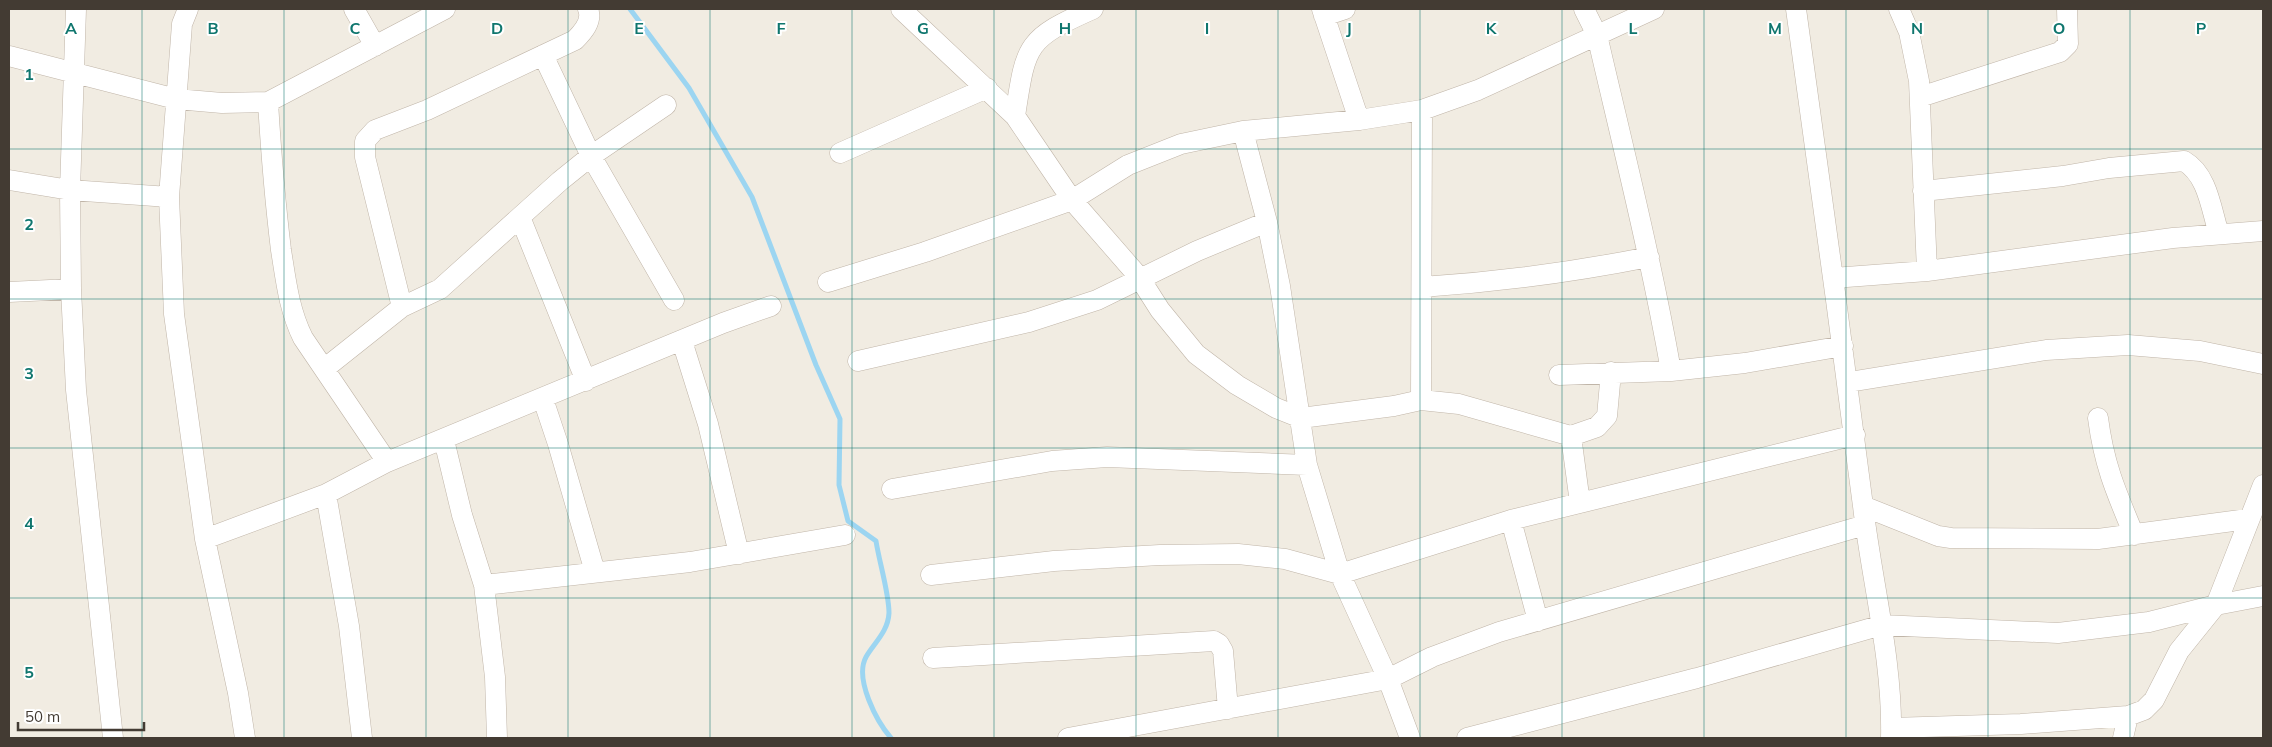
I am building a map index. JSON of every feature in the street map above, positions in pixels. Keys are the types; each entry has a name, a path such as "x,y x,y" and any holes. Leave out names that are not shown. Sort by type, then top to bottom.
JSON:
{"street":[{"path":"76,9 72,71 70,190 71,289 76,390 113,738"},
{"path":"188,9 182,24 168,197 174,314 205,539 236,684 245,738"},
{"path":"354,9 375,46"},
{"path":"9,56 176,99 222,103 268,102 445,9"},
{"path":"402,307 365,157 365,141 375,130 427,110 575,40 586,28 590,13 588,9"},
{"path":"901,9 988,88 1015,116 1072,200 1139,277 1160,310 1196,354 1237,386 1276,408 1301,418 1394,406 1421,400 1460,404 1571,436 1597,427 1607,416 1611,372"},
{"path":"1015,116 1023,63 1030,48 1042,35 1093,9"},
{"path":"1345,9 1323,12 1359,120"},
{"path":"1584,9 1597,35 1639,224 1649,257 1671,372"},
{"path":"828,282 925,252 1072,200 1128,165 1181,144 1243,131 1359,120 1422,110 1478,90 1654,9"},
{"path":"1796,9 1848,382 1864,516 1882,625 1891,733 2128,716 2144,710 2154,700 2179,650 2216,605 2248,519 2263,485"},
{"path":"1899,9 1909,32 1919,81 1927,271"},
{"path":"1920,97 2060,52 2068,44 2067,9"},
{"path":"543,55 591,156 674,300"},
{"path":"840,153 988,88"},
{"path":"268,102 274,198 288,298 294,321 303,338 387,462"},
{"path":"324,369 402,307 440,289 560,180 591,156 666,105"},
{"path":"1421,400 1422,110"},
{"path":"1243,131 1267,222 1280,286 1308,465 1340,574 1388,679 1410,738"},
{"path":"1923,191 2063,176 2109,168 2184,162 2194,167 2201,176 2219,234"},
{"path":"9,180 70,190 168,197"},
{"path":"520,217 586,381"},
{"path":"858,360 1029,322 1097,300 1139,277 1197,250 1267,222"},
{"path":"1834,278 1927,271 2026,256 2087,251 2219,234 2263,231"},
{"path":"1422,288 1581,271 1649,257"},
{"path":"9,292 71,289"},
{"path":"205,539 326,494 387,462 771,306"},
{"path":"682,341 708,424 739,554"},
{"path":"1848,382 2046,350 2128,345 2200,351 2263,364"},
{"path":"1559,375 1611,372 1671,372 1736,364 1843,346"},
{"path":"543,399 595,572"},
{"path":"2098,418 2102,452 2110,479 2134,535"},
{"path":"931,575 1054,561 1160,554 1228,554 1285,559 1340,574 1511,520 1855,435"},
{"path":"1571,436 1580,503"},
{"path":"444,440 462,515 484,585 495,677 497,738"},
{"path":"892,489 1052,461 1107,457 1308,465"},
{"path":"326,494 349,626 362,738"},
{"path":"1068,738 1388,679 1459,646 1864,516 1951,538 2098,539 2248,519"},
{"path":"1511,520 1538,621"},
{"path":"484,585 690,562 845,536"},
{"path":"1467,738 1697,678 1882,625 2058,633 2149,622 2216,605 2263,596"},
{"path":"933,658 1214,641 1220,644 1222,651 1228,709"},
{"path":"2123,738 2128,716"}],"waterway":[{"path":"630,9 689,88 752,197 816,365 840,419 839,485 848,521 876,541 887,596 888,620 883,632 866,657 863,666 863,677 874,711 891,738"}]}
